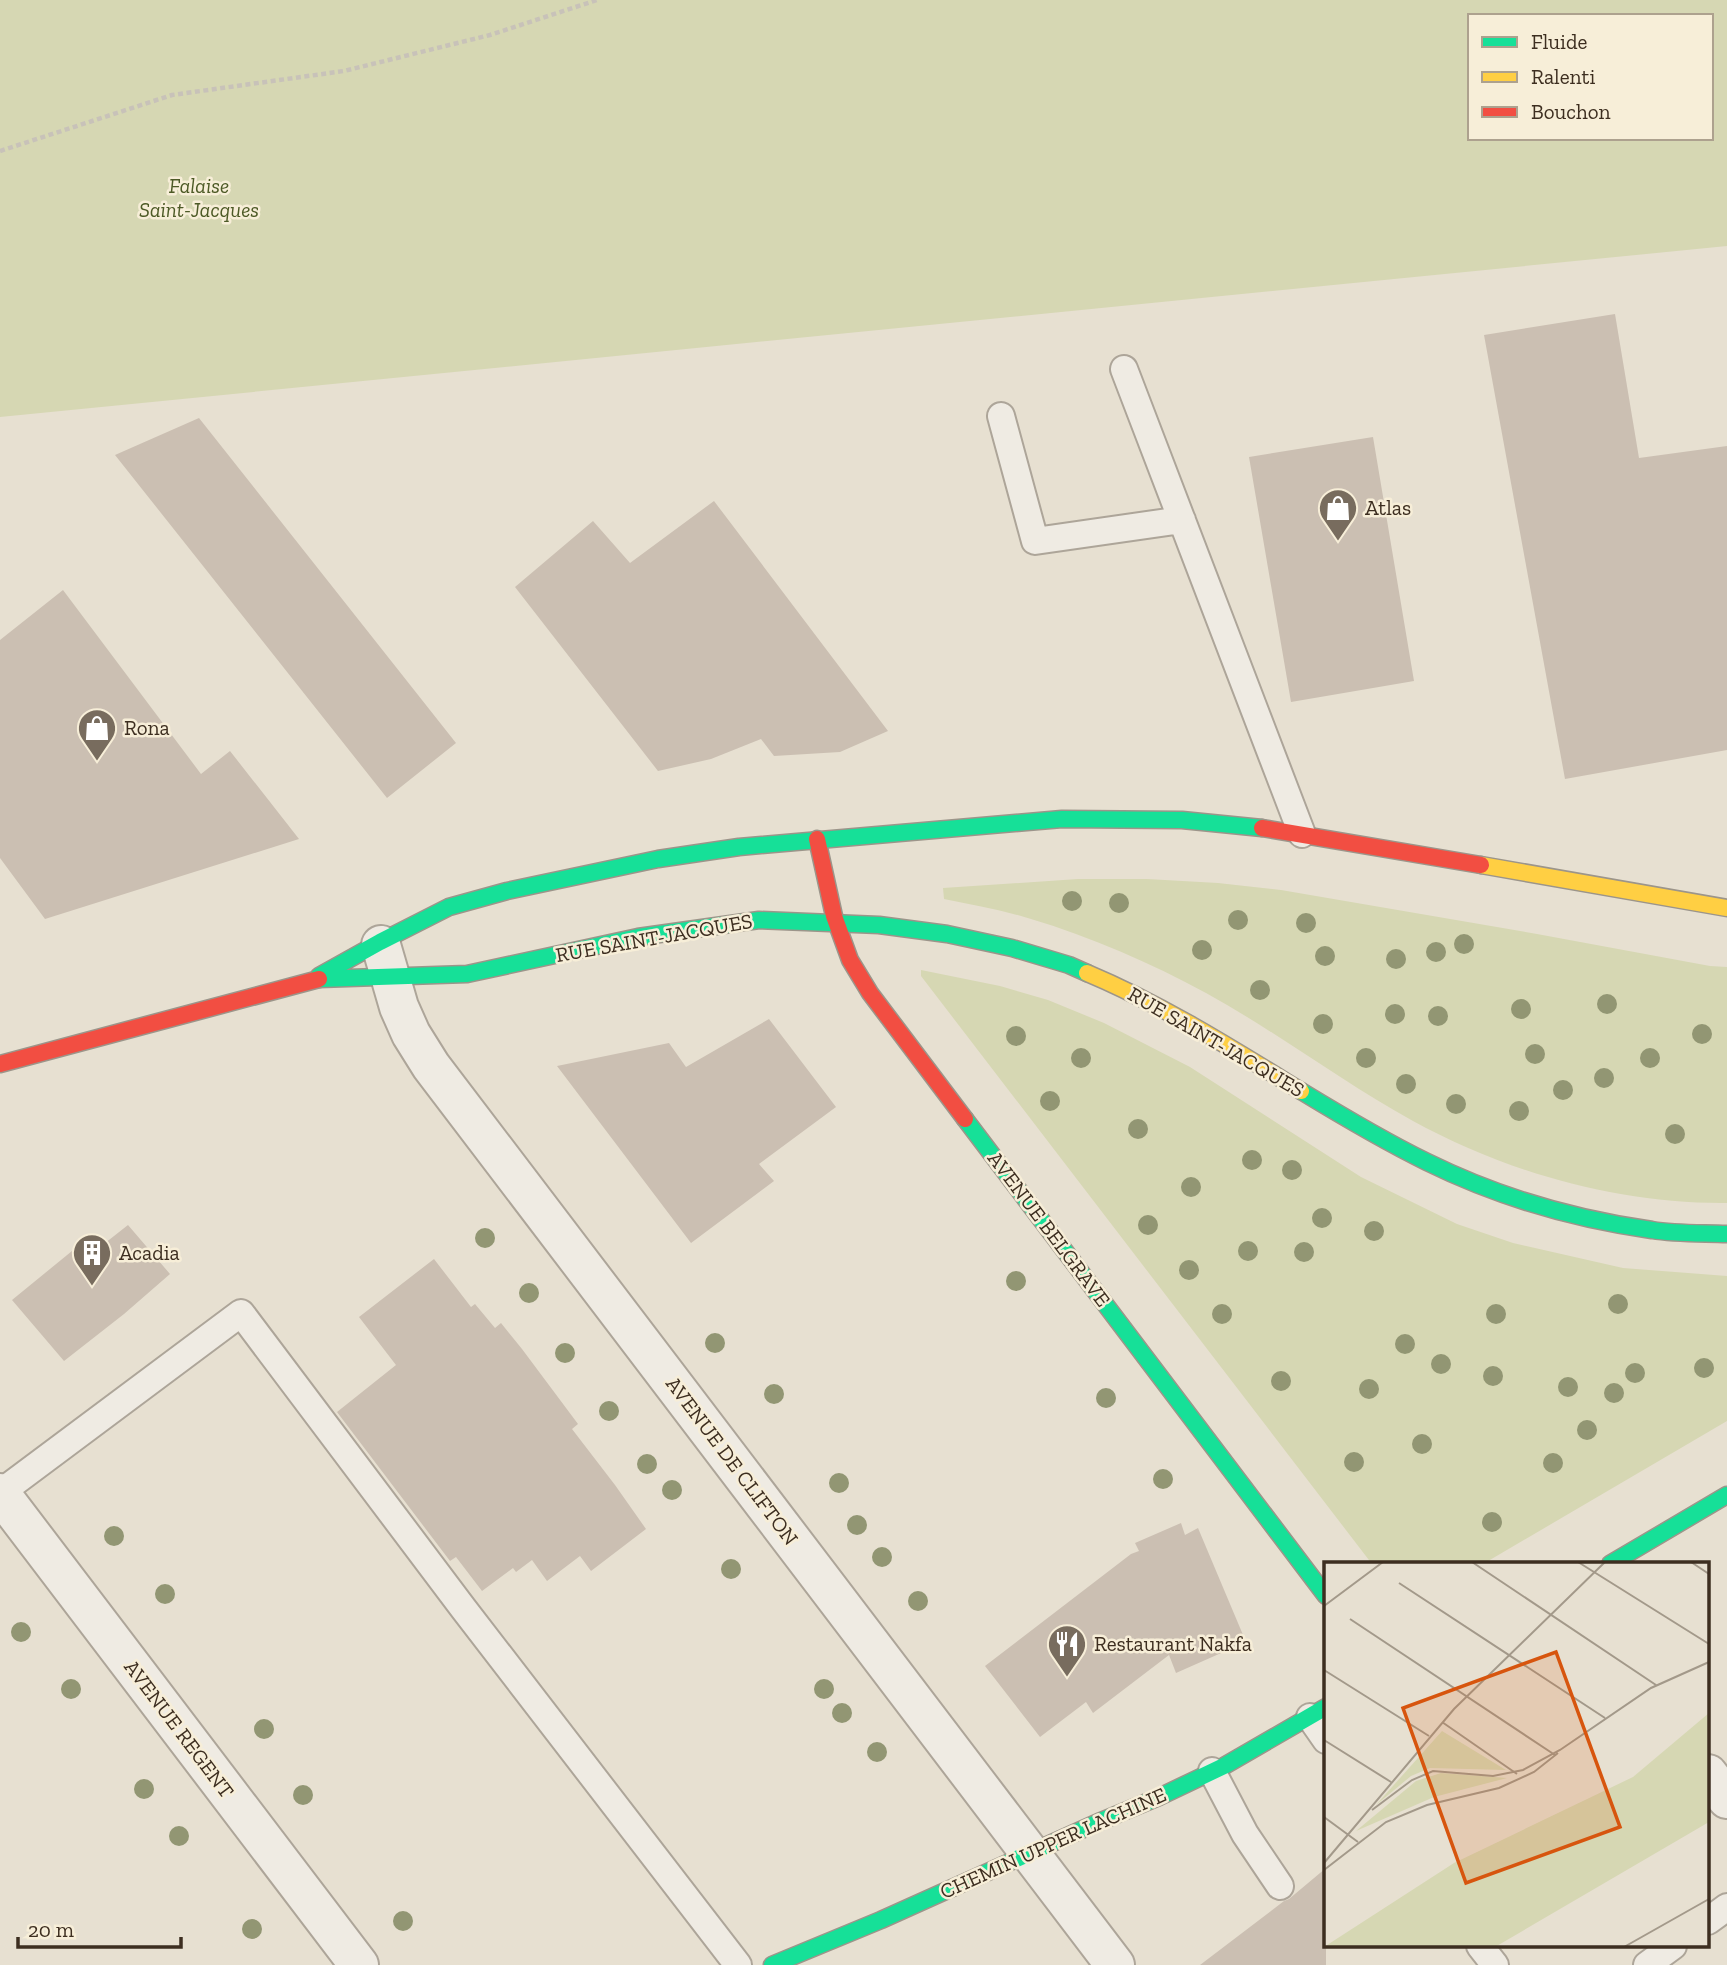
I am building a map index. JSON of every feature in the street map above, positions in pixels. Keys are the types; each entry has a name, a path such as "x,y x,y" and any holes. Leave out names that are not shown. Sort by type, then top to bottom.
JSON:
{"main road":[{"name":"RUE SAINT-JACQUES","path":"0,1064 385,959 449,907 507,891 658,859 817,839 1062,819 1182,820 1236,824 1727,908"},
{"name":"AVENUE BELGRAVE","path":"817,839 837,922 851,961 870,993 1324,1593"},
{"name":"RUE SAINT-JACQUES","path":"314,979 385,959 467,974 638,937 759,920 879,925 947,934 1012,948 1069,965 1121,987 1182,1018 1321,1103 1426,1162 1476,1184 1537,1206 1597,1221 1655,1231 1727,1234"},
{"path":"1613,1562 1727,1495"},
{"name":"CHEMIN UPPER LACHINE","path":"772,1965 881,1920 1159,1797 1318,1712"}],"street":[{"name":"AVENUE DE CLIFTON","path":"385,959 398,1007 431,1066 1115,1965"},
{"name":"AVENUE REGENT","path":"0,1493 359,1965"},
{"path":"1710,1777 1727,1799"}],"lane":[{"path":"1124,369 1302,834"},
{"path":"1001,416 1035,541 1182,520"},
{"path":"0,1493 240,1313 738,1965"},
{"path":"1318,1712 1324,1733"},
{"path":"1212,1771 1245,1834 1280,1886"},
{"path":"1710,1919 1727,1906"},
{"path":"1481,1948 1494,1965"},
{"path":"1647,1965 1671,1948"}],"path":[{"path":"0,151 172,95 344,71 490,35 597,0"}],"green space":[{"name":"Falaise Saint-Jacques","path":"0,0 1727,0 1727,246 0,417"},
{"path":"1078,879 1147,879 1281,890 1727,967 1727,1203 1686,1202 1605,1191 1565,1182 1487,1156 1413,1121 1232,1008 1164,971 1053,926 1010,913 944,899 943,888"},
{"path":"921,970 1000,986 1048,1000 1104,1023 1190,1067 1361,1177 1457,1224 1513,1243 1623,1268 1727,1276 1727,1421 1486,1562 1370,1562 921,976"}],"building":[{"path":"1615,314 1639,458 1727,446 1727,750 1565,779 1484,335"},
{"path":"199,418 456,743 387,798 115,455"},
{"path":"1373,437 1414,681 1291,702 1249,457"},
{"path":"714,501 888,731 840,752 774,756 761,739 711,759 658,771 515,587 593,521 630,563"},
{"name":"Rona","path":"63,590 201,774 230,751 299,839 45,919 0,858 0,640"},
{"path":"769,1019 836,1107 759,1164 774,1181 691,1243 557,1066 669,1043 686,1067"},
{"name":"Acadia","path":"128,1225 170,1274 64,1361 12,1300 72,1251 81,1262"},
{"path":"434,1259 471,1307 475,1304 495,1328 501,1323 522,1349 578,1424 572,1429 646,1529 591,1571 580,1556 547,1581 532,1560 516,1572 513,1568 482,1591 456,1557 450,1561 337,1412 396,1365 359,1317"},
{"path":"1181,1523 1185,1535 1198,1528 1246,1642 1176,1673 1169,1655 1093,1713 1086,1702 1040,1737 985,1666 1131,1554 1139,1551 1135,1543"},
{"path":"1324,1870 1326,1965 1200,1965 1284,1901"}],"traffic: fast":[{"path":"319,976 449,907 507,891 658,859 739,847 1062,819 1182,820 1262,828"},
{"path":"319,979 467,974 638,937 759,920 879,925 947,934 1012,948 1087,973"},
{"path":"1301,1091 1411,1154 1454,1175 1509,1196 1594,1220 1670,1232 1727,1234"},
{"path":"965,1119 1324,1593"},
{"path":"1613,1562 1727,1495"},
{"path":"772,1965 881,1920 1159,1797 1224,1766 1324,1708"}],"traffic: slow":[{"path":"1481,865 1727,908"},
{"path":"1087,973 1170,1013 1301,1091"}],"traffic: jam":[{"path":"1262,828 1481,865"},
{"path":"817,839 834,916 850,960 870,993 965,1119"},
{"path":"0,1064 319,979"}],"place":[{"name":"Atlas","path":"1338,542"},
{"name":"Rona","path":"97,762"},
{"name":"Acadia","path":"92,1287"},
{"name":"Restaurant Nakfa","path":"1067,1678"}]}
